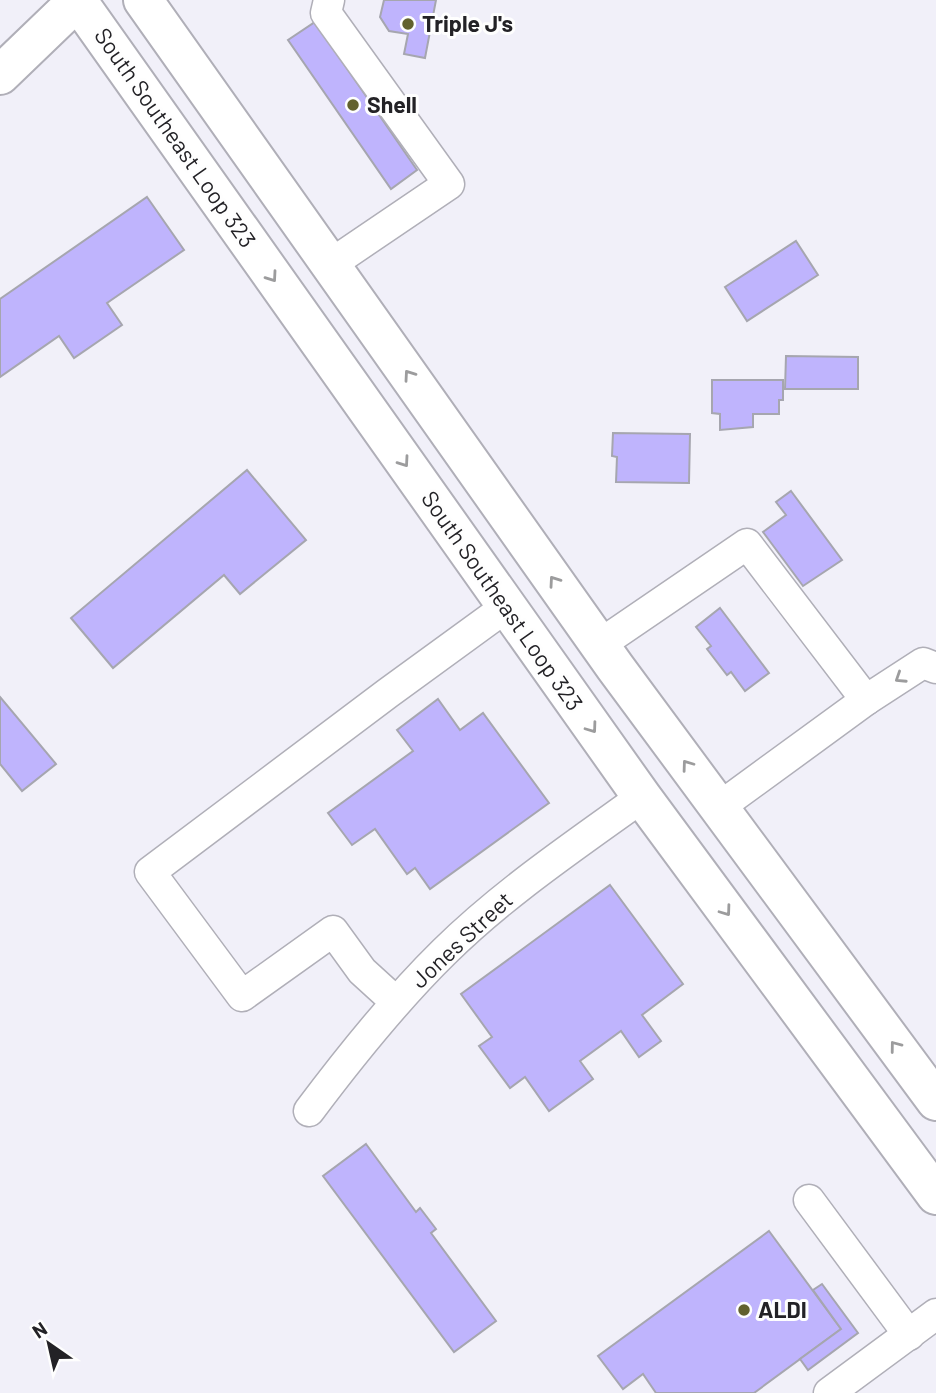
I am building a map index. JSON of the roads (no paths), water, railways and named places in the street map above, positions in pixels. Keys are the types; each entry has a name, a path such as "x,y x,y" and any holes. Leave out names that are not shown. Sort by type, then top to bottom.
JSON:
{"main road":[{"path":"0,75 77,0"},
{"name":"South Southeast Loop 323","path":"77,0 642,797 936,1195"},
{"path":"143,0 599,645 936,1101"}],"street":[{"path":"328,0 326,13 449,184 331,264"},
{"path":"599,645 747,544 866,700"},
{"path":"397,1002 362,971 332,931 242,996 150,872 506,607"},
{"path":"718,808 866,700 923,663 936,668"},
{"name":"Jones Street","path":"309,1111 355,1050 445,951 560,855 642,797"},
{"path":"809,1200 909,1335"},
{"path":"829,1393 936,1314"}],"place":[{"name":"Triple J's","path":"408,24"},
{"name":"Shell","path":"353,105"},
{"name":"ALDI","path":"744,1310"}]}
